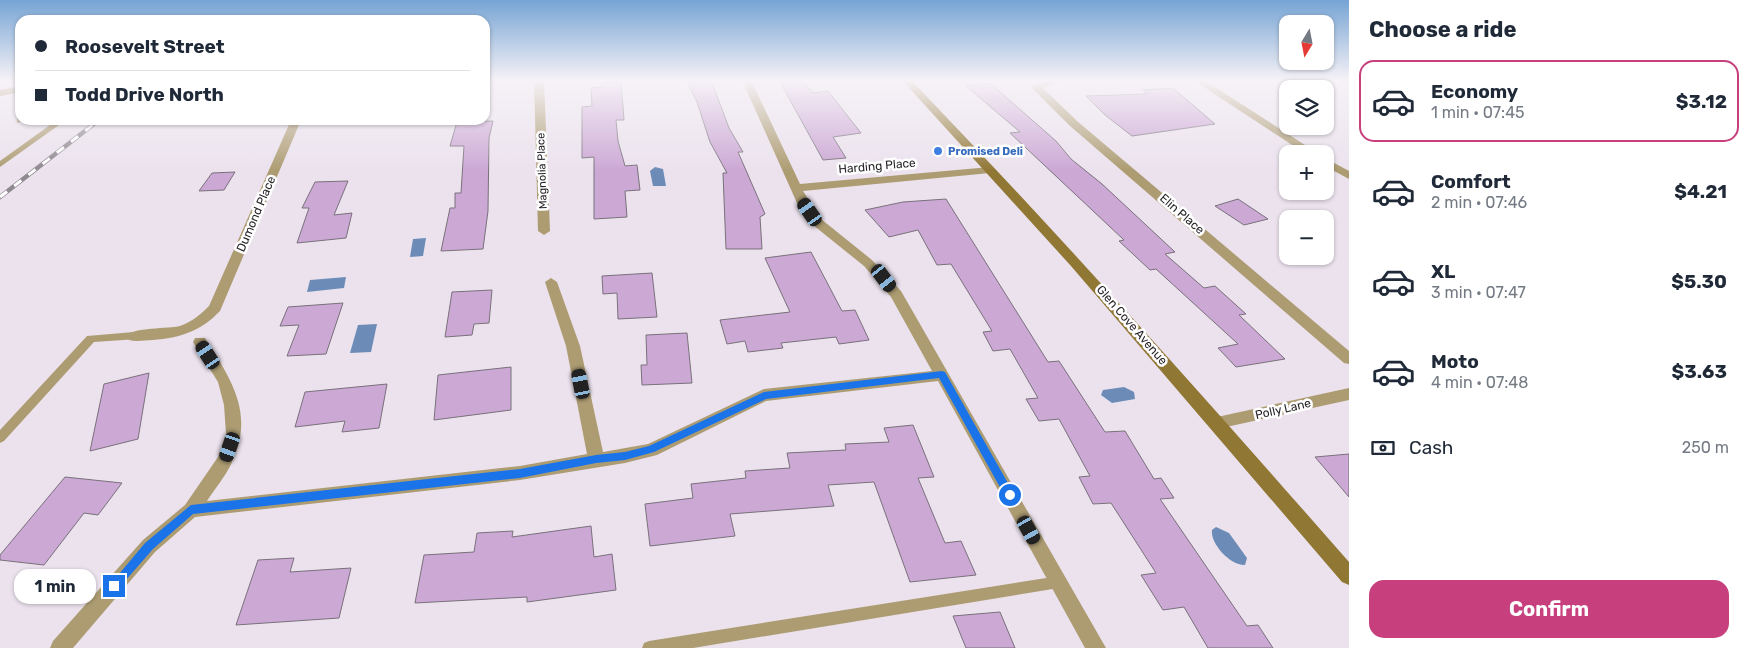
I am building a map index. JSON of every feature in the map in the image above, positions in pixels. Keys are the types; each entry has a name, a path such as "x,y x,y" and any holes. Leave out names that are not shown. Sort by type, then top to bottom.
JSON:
{"main road":[{"name":"Glen Cove Avenue","path":"934,110 1133,325 1349,576"}],"street":[{"name":"Magnolia Place","path":"540,110 544,231"},
{"path":"760,110 803,203 817,222 868,263 884,278 896,294 1096,648"},
{"name":"Elin Place","path":"1060,110 1349,359"},
{"path":"1245,110 1300,145"},
{"name":"Dumond Place","path":"134,336 186,330 201,322 215,308 294,125"},
{"path":"1334,167 1349,176"},
{"name":"Harding Place","path":"796,188 990,170"},
{"path":"551,282 573,346 596,459"},
{"path":"60,648 149,546 191,510 225,460 234,434 232,405 225,382 200,342"},
{"path":"191,510 520,473 596,459 625,456 651,450 764,395 942,375"},
{"name":"Polly Lane","path":"1217,424 1349,394"}],"lane":[{"path":"0,165 55,125"},
{"path":"0,438 91,339 134,336"},
{"path":"649,648 1059,582"}],"water":[{"path":"655,167 663,169 666,186 653,186 650,171"},
{"path":"426,238 423,256 410,257 413,239"},
{"path":"346,277 344,288 307,292 310,280"},
{"path":"377,324 371,352 350,353 358,325"},
{"path":"1124,387 1134,392 1135,399 1112,403 1101,395 1103,390"},
{"path":"1216,527 1229,533 1247,558 1245,565 1234,562 1222,553 1212,536 1212,530"}],"building":[{"path":"582,110 623,110 624,120 616,120 618,141 625,166 637,165 640,190 625,191 627,217 594,219 594,157 582,158"},
{"path":"700,110 722,110 729,128 743,152 738,152 765,214 760,217 762,249 726,249 723,173 727,173 710,142"},
{"path":"796,110 843,110 861,133 833,137 846,158 823,160"},
{"path":"994,110 1021,110 1056,141 1071,159 1102,184 1175,252 1165,254 1204,288 1215,286 1246,314 1239,315 1285,359 1236,367 1218,348 1238,344 1156,269 1150,270 1119,241 1124,240 1010,133 1020,132"},
{"path":"1100,110 1199,110 1215,124 1132,136"},
{"path":"490,121 493,121 489,138 488,211 483,249 441,251 450,208 455,208 455,193 461,193 464,146 450,146 456,125 490,125"},
{"path":"235,172 224,190 199,191 212,173"},
{"path":"348,181 334,215 352,213 346,238 297,243 309,208 302,208 315,182"},
{"path":"946,199 1048,362 1059,361 1105,432 1125,431 1154,479 1161,478 1174,498 1160,499 1247,626 1258,625 1273,648 1208,648 1184,607 1163,610 1141,575 1156,573 1111,503 1093,504 1079,477 1090,476 1059,419 1039,421 1026,399 1038,398 1010,349 993,351 983,332 992,331 951,264 937,265 918,230 889,237 865,210 903,202"},
{"path":"1238,199 1268,219 1244,225 1215,206"},
{"path":"811,252 842,311 855,310 869,340 839,344 836,337 781,343 783,348 748,352 745,341 727,344 720,320 790,312 765,258"},
{"path":"652,273 657,317 618,319 617,293 603,294 602,276"},
{"path":"492,290 489,323 474,324 472,335 445,337 452,292"},
{"path":"343,303 326,354 287,356 299,325 280,326 288,307"},
{"path":"687,333 692,383 642,385 641,365 647,365 646,335"},
{"path":"511,367 511,410 434,420 438,375"},
{"path":"149,373 138,439 90,451 104,384"},
{"path":"387,384 379,428 342,432 345,421 295,427 305,392"},
{"path":"913,425 934,477 918,478 945,543 961,541 976,575 910,582 874,482 828,485 834,506 730,514 735,536 650,546 645,504 693,498 691,484 746,478 745,471 790,468 787,453 846,450 845,444 889,442 884,428"},
{"path":"1349,454 1349,497 1315,457"},
{"path":"65,477 122,483 98,515 84,513 44,565 0,560 0,555"},
{"path":"591,526 594,557 612,554 616,590 527,602 527,597 415,603 424,555 474,552 477,533 513,531 512,537"},
{"path":"294,558 290,572 351,568 339,618 236,625 258,560"},
{"path":"1000,612 1015,648 966,648 953,616"}],"railway":[{"path":"0,197 93,125"}],"place":[{"name":"Promised Deli","path":"938,151"}],"route":[{"path":"114,586 149,546 191,510 520,473 596,459 625,456 651,450 764,395 942,375 1010,495"}]}
